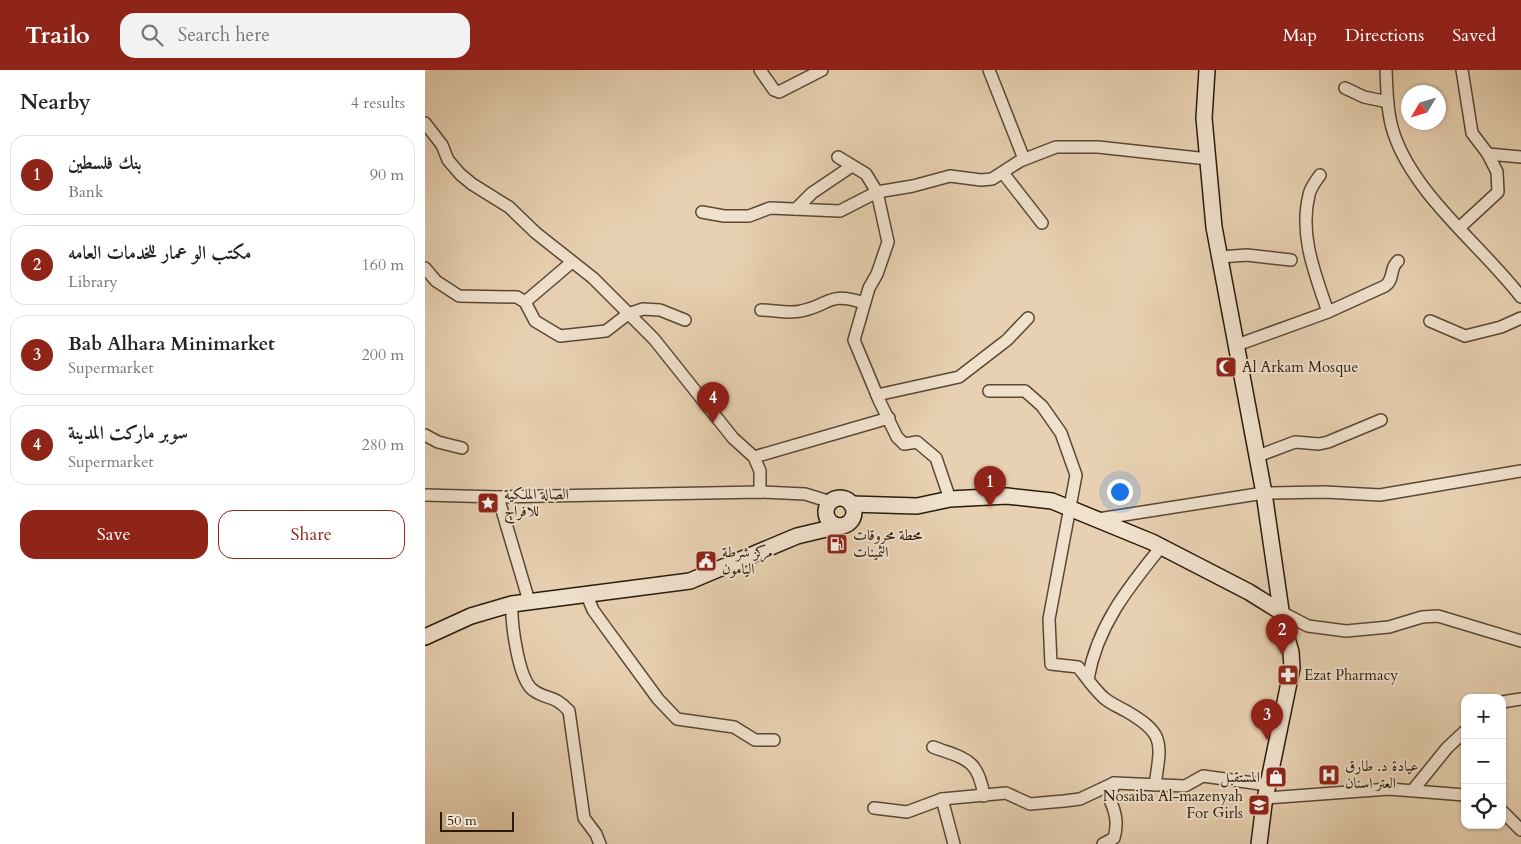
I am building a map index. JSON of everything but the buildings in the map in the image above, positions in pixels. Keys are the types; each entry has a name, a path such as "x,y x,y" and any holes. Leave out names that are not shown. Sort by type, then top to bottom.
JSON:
{"street":[{"path":"760,70 774,90 779,92 822,70"},
{"path":"989,70 1024,159"},
{"path":"1207,70 1204,111 1214,227 1258,456 1281,612 1290,646 1292,668 1267,792 1259,844"},
{"path":"1386,70 1388,102 1394,134 1404,156 1436,202 1503,273 1521,297"},
{"path":"1459,228 1498,192 1497,172 1488,154 1472,133 1462,70"},
{"path":"1345,88 1364,97 1388,102"},
{"path":"425,123 442,145 448,160 460,174 471,184 509,207 536,233 593,278 654,339 733,438 754,457 761,471 760,492"},
{"path":"702,212 724,216 749,216 771,208 840,211 877,192 913,186 942,177 959,176 987,180 1003,174 1024,159 1056,147 1081,147 1208,159"},
{"path":"1488,154 1521,157"},
{"path":"837,157 866,174 877,192 888,242 864,303 854,340 877,395 900,441 904,444 917,442 936,458 949,499"},
{"path":"796,209 812,193 853,166"},
{"path":"1003,174 1042,223"},
{"path":"1320,175 1309,194 1305,233 1314,271 1328,312"},
{"path":"1220,257 1247,255 1291,260"},
{"path":"1237,345 1328,312 1387,284 1392,277 1393,266 1398,261"},
{"path":"525,302 572,262"},
{"path":"425,268 436,281 459,296 517,297 525,302 535,321 560,336 606,331 628,314 643,309 660,310 685,320"},
{"path":"761,310 801,311 830,298 847,298 864,303"},
{"path":"877,395 959,377 1007,340 1028,318"},
{"path":"1430,320 1465,336 1501,327 1521,318"},
{"path":"989,390 1025,391 1042,406 1061,433 1076,475 1071,507 1060,550 1049,619 1051,664 1078,667 1103,698 1142,720 1155,731 1159,751 1155,785"},
{"path":"754,457 889,418"},
{"path":"1258,456 1295,442 1319,444 1328,442 1381,420"},
{"path":"425,435 438,442 462,448"},
{"path":"1098,519 1264,493 1325,492 1380,495 1521,470"},
{"path":"425,495 498,497 760,492 805,494 831,502 839,498 851,504 917,506 949,499 1025,496 1046,499 1071,507 1161,547 1249,592 1308,626 1346,631 1389,627 1422,617 1438,616 1521,641"},
{"path":"498,497 529,601"},
{"path":"831,502 827,514 831,522 839,526"},
{"path":"425,637 471,616 512,604 586,593 685,582 710,574 749,554 797,536 847,524 853,517 851,504"},
{"path":"1088,680 1097,642 1109,616 1125,592 1161,547"},
{"path":"586,593 593,610 658,699 677,719 734,727 755,740 774,740"},
{"path":"512,604 511,622 525,680 533,690 559,700 569,711 584,818 596,834 600,844"},
{"path":"1506,701 1521,699"},
{"path":"1413,790 1447,748 1461,735"},
{"path":"933,747 971,762 981,778 984,796"},
{"path":"874,808 907,812 942,799 1006,793 1030,804 1072,800 1080,799 1114,783 1185,786 1203,776 1267,792 1389,789 1461,795"},
{"path":"1103,844 1114,838 1118,827 1115,809 1110,800 1114,783"},
{"path":"942,799 954,844"},
{"path":"1506,816 1521,830"}],"place":[{"name":"Al Arkam Mosque","path":"1226,367"},
{"name":"سوبر ماركت المدينة","path":"713,423"},
{"name":"الصالة الملكية للافراح","path":"488,503"},
{"name":"بنك فلسطين","path":"990,507"},
{"name":"محطة محروقات الثمينات","path":"837,544"},
{"name":"مركز شرطة اليامون","path":"706,561"},
{"name":"مكتب الو عمار للخدمات العامه","path":"1282,655"},
{"name":"Ezat Pharmacy","path":"1288,675"},
{"name":"Bab Alhara Minimarket","path":"1267,740"},
{"name":"عيادة د. طارق العتر اسنان","path":"1329,775"},
{"name":"المستقبل","path":"1276,777"},
{"name":"Nosaiba Al-mazenyah For Girls","path":"1259,805"}]}
